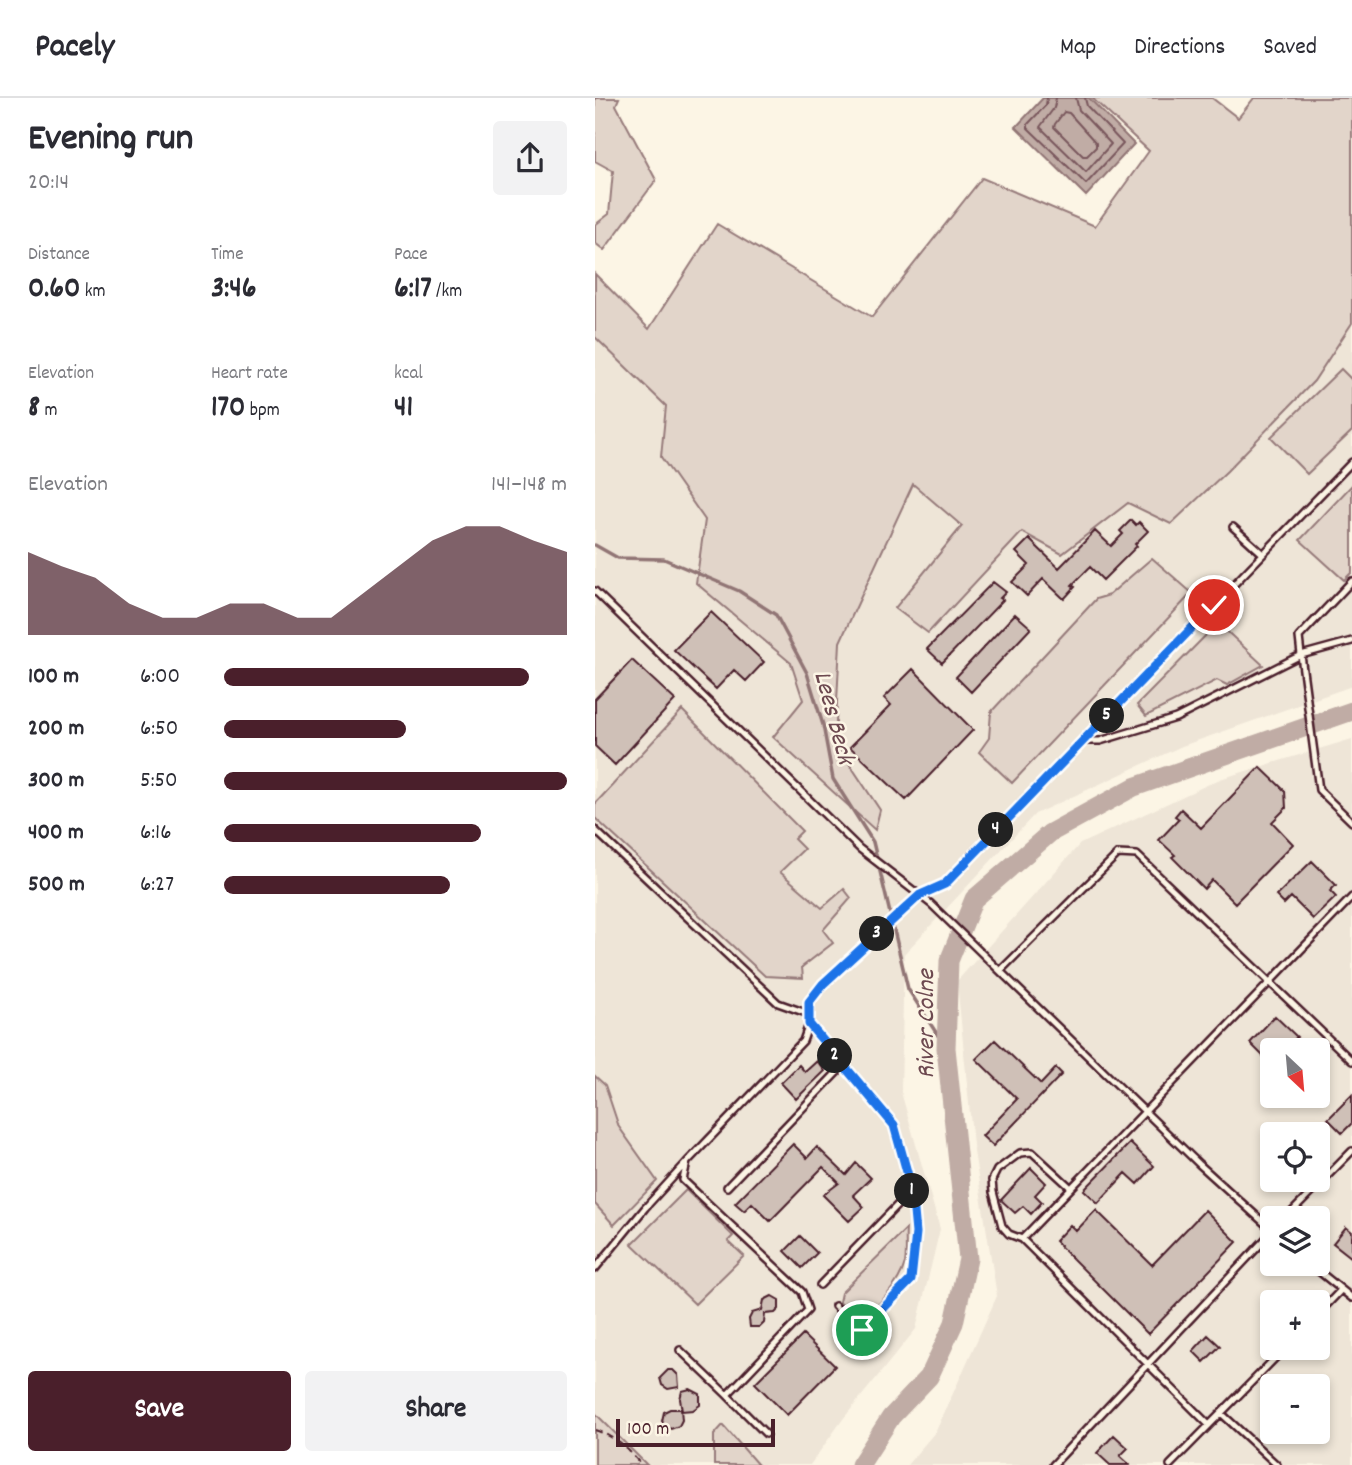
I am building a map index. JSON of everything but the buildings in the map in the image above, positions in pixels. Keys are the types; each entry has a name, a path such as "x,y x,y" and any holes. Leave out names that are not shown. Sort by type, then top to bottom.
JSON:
{"lane":[{"path":"595,1269 687,1162 803,1041 809,1024 809,1002 823,984 920,895 945,884 1352,462"},
{"path":"1233,527 1263,554"},
{"path":"1352,581 1299,636 1319,790 1352,822"},
{"path":"595,592 860,849 931,904 1260,1220"},
{"path":"1083,741 1100,741 1176,718 1301,655 1352,640"},
{"path":"595,830 778,1003 809,1014"},
{"path":"1001,970 1118,854 1137,855 1352,1061"},
{"path":"1021,1239 1352,897"},
{"path":"809,1024 894,1125 912,1190 916,1233 911,1280 862,1330 835,1306"},
{"path":"727,1187 843,1066"},
{"path":"1298,1206 1352,1151"},
{"path":"1071,1188 1032,1152 1020,1153 997,1170 992,1180 1002,1226 1009,1234 1021,1239 1209,1425"},
{"path":"687,1162 683,1180 801,1292 809,1310 727,1395"},
{"path":"820,1284 912,1190"},
{"path":"1053,1465 1260,1244"},
{"path":"1324,1276 1352,1298"},
{"path":"1330,1301 1341,1290"},
{"path":"680,1350 766,1434"},
{"path":"1170,1465 1273,1360"},
{"path":"1221,1413 1277,1465"}],"path":[{"path":"595,1430 612,1436 641,1465"}],"shaded area":[{"path":"595,98 619,98 616,105 656,180 604,250 595,243 595,225 609,214 613,171 595,161"},
{"path":"1092,98 1212,98 1238,118 1254,98 1352,98 1352,323 1314,381 1227,471 1171,524 1128,503 1062,554 1022,532 928,633 895,608 962,526 913,484 840,642 835,742 880,810 875,830 773,737 803,700 791,663 696,583 705,520 661,457 666,406 595,337 595,274 649,329 717,224 872,317 982,178 1095,226 1149,151"},
{"path":"1352,323 1352,686 1182,746 1035,814 904,954 901,1092 940,1229 916,1329 843,1419 810,1465 647,1465 595,1413 595,337 667,406 661,457 705,520 696,583 791,664 803,700 874,829 880,810 835,742 840,642 913,483 962,526 895,607 928,633 1022,532 1062,554 1128,503 1314,381"},
{"path":"1341,369 1352,380 1352,431 1307,474 1271,437"},
{"path":"1352,485 1352,572 1344,580 1300,540"},
{"path":"1152,558 1192,593 1012,783 979,752 989,738 991,712 1096,599 1109,595"},
{"path":"1218,623 1263,665 1227,685 1217,680 1146,716 1137,705"},
{"path":"682,710 802,831 794,839 804,849 780,872 822,908 844,889 851,898 823,930 833,943 802,967 803,978 765,976 595,818 595,804"},
{"path":"1352,739 1352,1465 907,1465 936,1431 997,1296 973,1145 957,981 1080,844 1220,779"},
{"path":"595,1076 605,1085 619,1127 657,1181 614,1225 595,1204"},
{"path":"686,1190 733,1236 728,1241 744,1256 695,1304 632,1244"},
{"path":"906,1229 906,1259 898,1279 887,1295 860,1320 839,1302 841,1293"},
{"path":"595,1413 647,1465 595,1465"},
{"path":"723,1425 758,1465 714,1465 714,1435"}],"water":[{"path":"1043,98 1089,98 1134,144 1086,196 1016,127"}],"waterway":[{"name":"Lees Beck","path":"595,545 618,558 664,559 739,591 776,615 807,673 823,725 833,779 873,842 908,989 946,1048"},
{"name":"River Colne","path":"860,1465 891,1417 929,1377 954,1323 968,1259 946,1048 949,961 974,899 1050,833 1134,787 1352,711"}],"route":[{"path":"862,1330 911,1280 916,1233 912,1190 894,1125 809,1024 809,1002 823,984 920,895 945,884 1214,605"}]}
